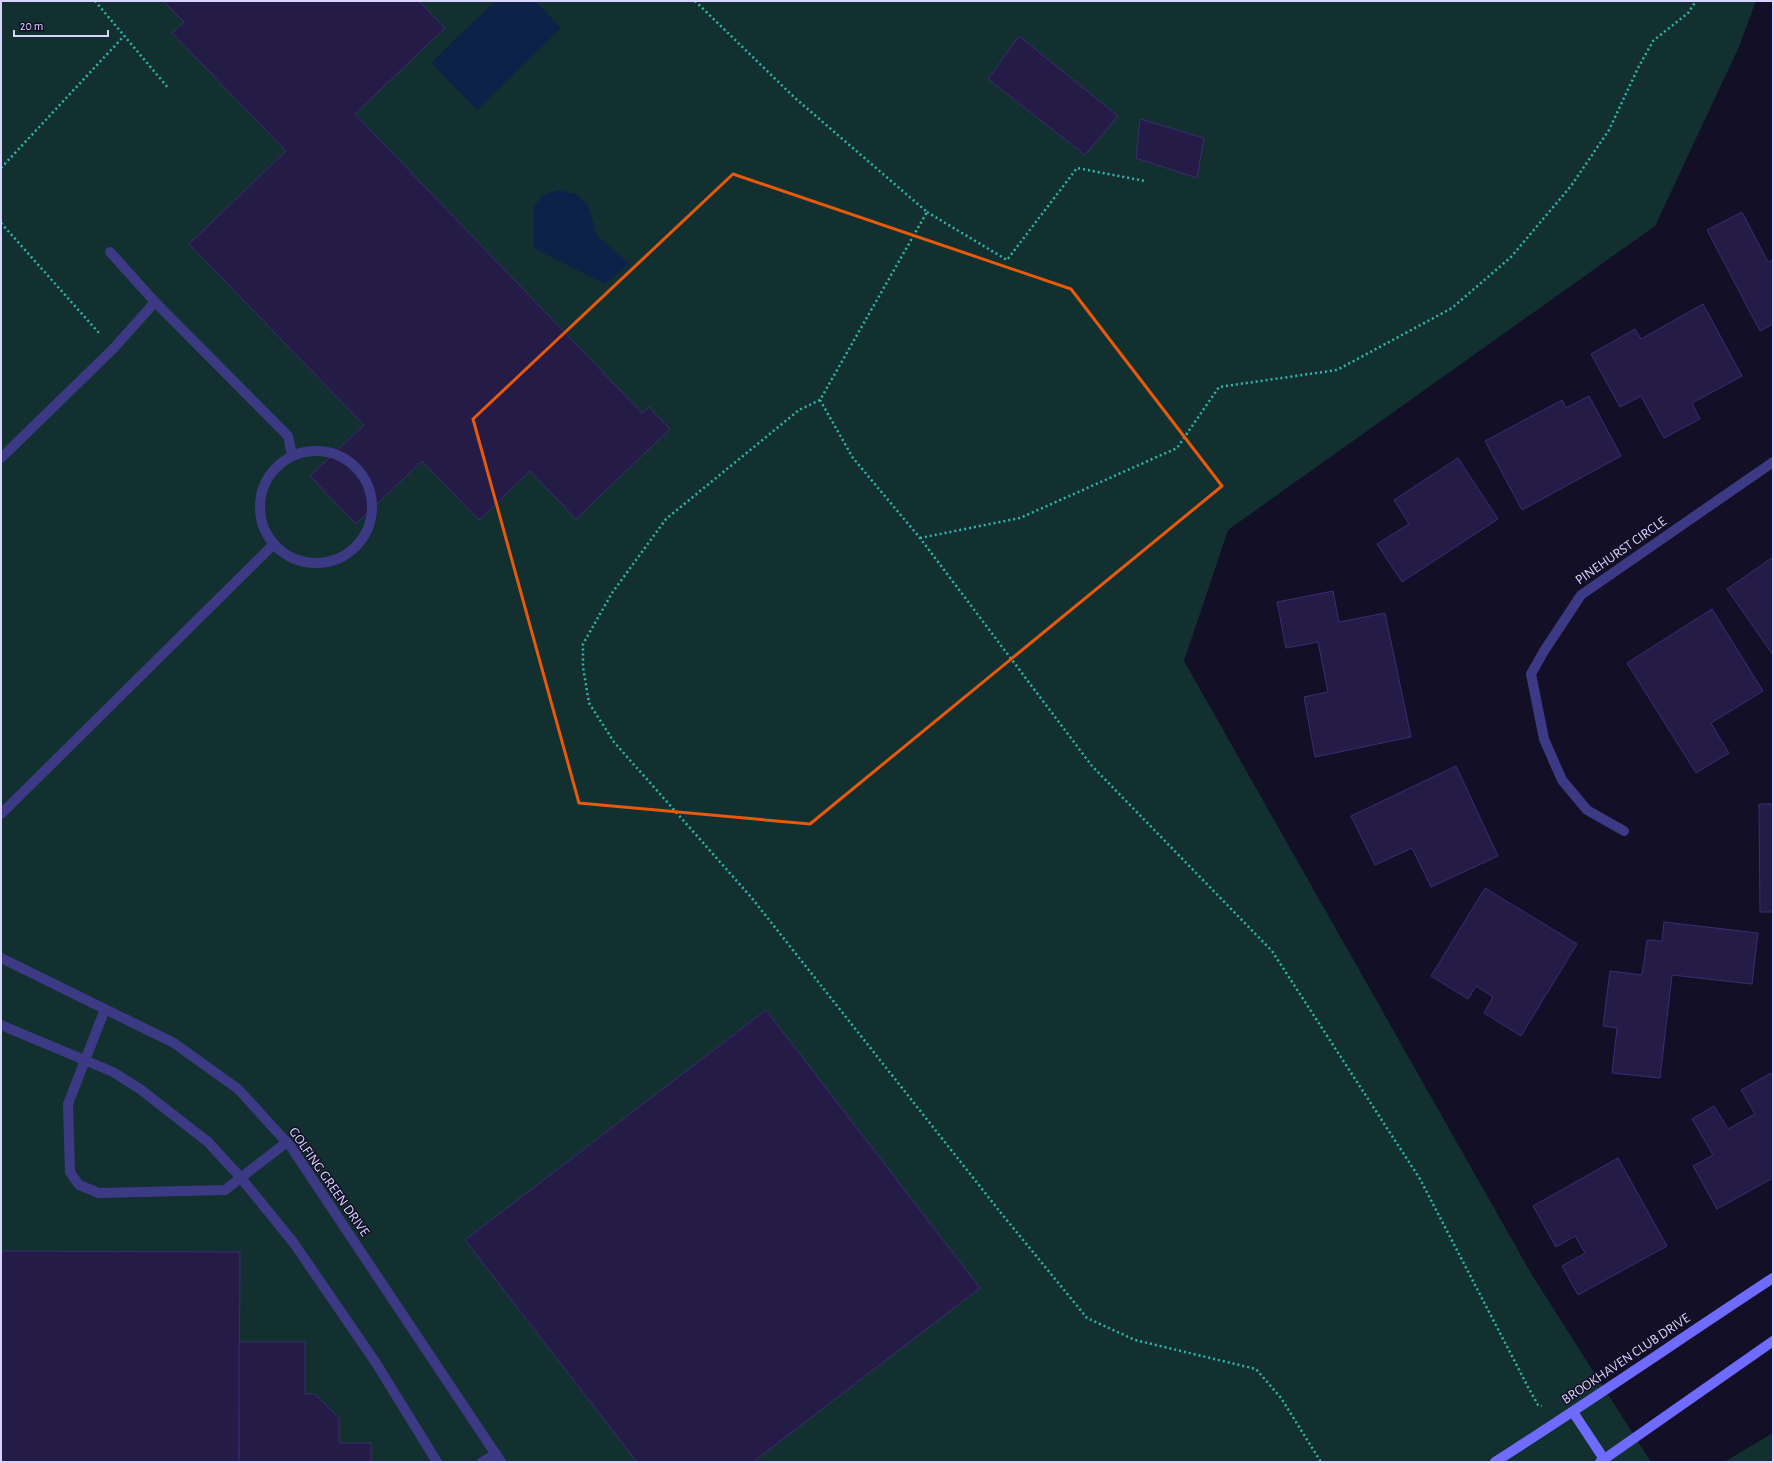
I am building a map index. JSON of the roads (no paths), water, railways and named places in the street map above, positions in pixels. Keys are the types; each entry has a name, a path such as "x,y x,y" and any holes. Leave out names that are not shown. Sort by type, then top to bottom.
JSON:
{"main road":[{"name":"BROOKHAVEN CLUB DRIVE","path":"1495,1462 1573,1412 1668,1346 1773,1278"},
{"path":"1573,1412 1602,1460 1773,1341"}],"street":[{"path":"110,252 155,302 288,436 292,455"},
{"path":"1,458 113,349 155,302"},
{"path":"309,451 326,451 345,458 360,470 369,487 373,506 369,526 360,542 345,555 327,562 307,563 288,556 274,544 264,529 260,513 261,495 267,479 278,465 292,455 309,451"},
{"name":"PINEHURST CIRCLE","path":"1624,831 1587,810 1562,780 1544,739 1531,674 1544,650 1580,595 1773,462"},
{"path":"1,814 274,544"},
{"name":"GOLFING GREEN DRIVE","path":"1,958 174,1043 238,1089 287,1142 498,1458"},
{"path":"105,1009 68,1104 70,1172 79,1185 99,1193 225,1190 287,1142"},
{"path":"1,1025 113,1072 140,1089 208,1142 241,1178 293,1242 376,1363 437,1462"},
{"path":"482,1462 498,1458"}],"water":[{"path":"495,1 535,1 561,28 477,110 431,63"},
{"path":"558,190 576,194 588,205 597,236 630,264 605,284 534,248 534,206 543,195"}]}
